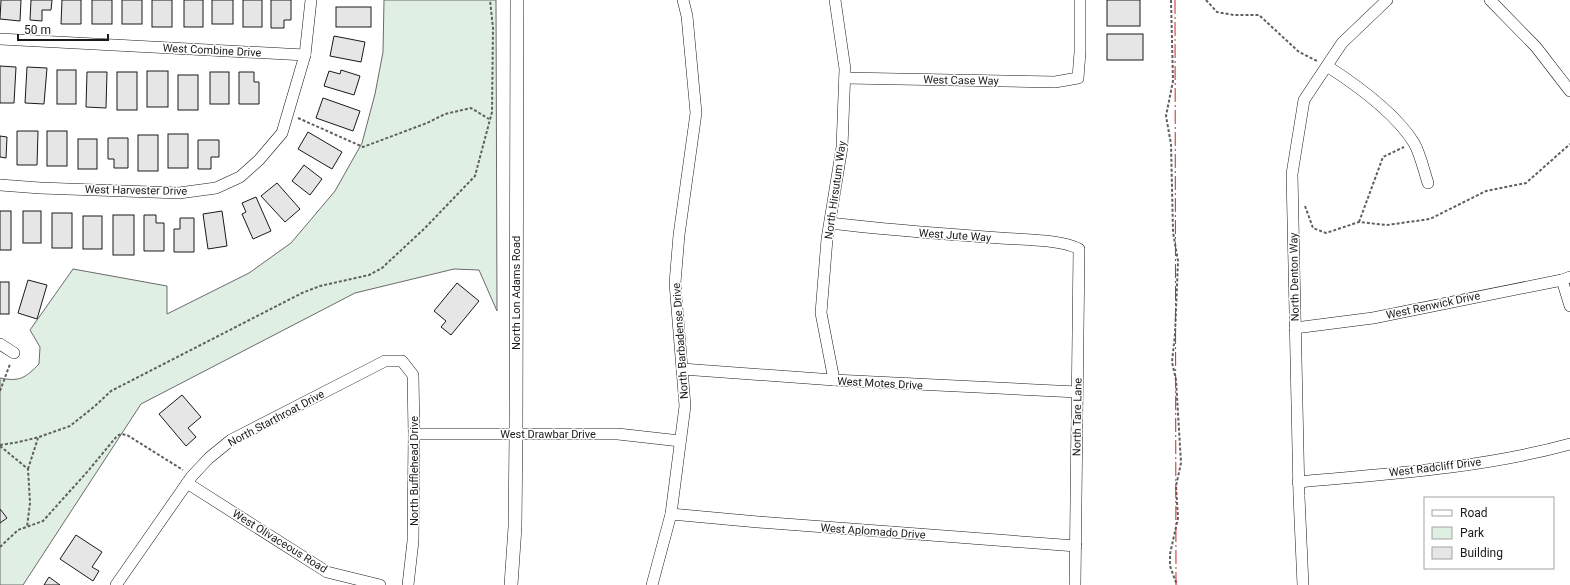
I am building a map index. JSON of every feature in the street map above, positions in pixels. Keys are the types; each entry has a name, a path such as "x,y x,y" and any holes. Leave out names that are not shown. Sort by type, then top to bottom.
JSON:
{"street":[{"name":"West Harvester Drive","path":"0,185 40,188 179,193 216,188 240,177 259,160 282,133 305,55 311,0"},
{"name":"North Lon Adams Road","path":"511,585 515,528 516,434 517,0"},
{"name":"North Barbadense Drive","path":"652,585 671,514 685,406 675,283 679,235 696,112 687,16 684,0"},
{"name":"North Hirsutum Way","path":"834,380 821,313 830,223 842,146 845,69 835,0"},
{"name":"West Case Way","path":"845,78 1055,82 1078,78 1080,52 1080,0"},
{"name":"North Denton Way","path":"1303,585 1298,482 1292,174 1304,100 1342,43 1387,0"},
{"path":"1490,0 1536,47 1570,91"},
{"name":"West Combine Drive","path":"0,39 305,55"},
{"path":"1327,66 1358,87 1396,121 1414,143 1428,183"},
{"name":"West Jute Way","path":"830,223 877,229 1042,242 1072,246 1079,249"},
{"name":"North Tare Lane","path":"1075,585 1079,249"},
{"path":"1566,279 1570,306"},
{"name":"West Renwick Drive","path":"1295,328 1373,318 1566,279"},
{"path":"0,344 14,353"},
{"name":"North Starthroat Drive","path":"116,585 190,480 209,458 231,440 385,361 402,361"},
{"name":"North Bufflehead Drive","path":"402,361 413,375 413,541 408,585"},
{"name":"West Motes Drive","path":"682,369 834,380 1077,392"},
{"name":"West Drawbar Drive","path":"414,434 618,434 680,441"},
{"name":"West Radcliff Drive","path":"1298,482 1419,471 1536,454 1570,444"},
{"name":"West Olivaceous Road","path":"190,480 327,572 380,585"},
{"name":"West Aplomado Drive","path":"671,514 1076,546"}],"path":[{"path":"0,445 39,437 70,426 111,391 302,293 320,286 369,275 382,268 425,228 475,176 492,112 493,28 490,0"},
{"path":"1171,0 1173,81 1166,116 1171,144 1173,232 1178,262 1175,334 1172,362 1176,380 1181,463 1176,486 1178,518 1170,554 1170,566 1177,585"},
{"path":"1206,0 1217,12 1234,15 1259,15 1299,52 1327,66"},
{"path":"288,113 363,147 427,123 445,114 471,108 490,120"},
{"path":"1359,222 1383,157 1414,143"},
{"path":"1305,203 1313,228 1326,233 1359,222 1387,225 1430,219 1486,191 1526,183 1570,144"},
{"path":"0,391 14,353"},
{"path":"0,547 18,530 43,520 88,471 117,436 121,434 127,435 190,480"},
{"path":"27,527 30,503 28,469 39,437"},
{"path":"0,445 28,469"}],"green space":[{"path":"384,0 496,0 497,311 479,270 454,269 355,293 141,404 23,585 0,585 0,378 22,378 30,373 39,364 40,347 30,330 73,269 167,286 167,314 249,273 291,243 335,191 362,143 375,94 383,52"}],"building":[{"path":"1,0 21,0 20,21 0,19"},
{"path":"31,0 52,0 51,10 42,10 42,21 30,20"},
{"path":"62,0 81,0 81,24 61,24"},
{"path":"92,0 112,0 112,24 92,24"},
{"path":"122,0 142,0 142,24 122,24"},
{"path":"152,0 172,0 172,27 152,27"},
{"path":"184,0 203,0 203,27 184,27"},
{"path":"212,0 233,0 233,24 212,24"},
{"path":"243,0 262,0 262,27 243,27"},
{"path":"271,0 291,0 291,20 284,20 284,28 271,28"},
{"path":"1107,0 1140,0 1140,26 1107,26"},
{"path":"336,7 371,7 371,27 336,27"},
{"path":"1107,34 1143,34 1143,60 1107,60"},
{"path":"334,36 365,42 361,62 330,56"},
{"path":"0,66 16,67 14,103 0,103"},
{"path":"27,67 47,68 44,104 25,103"},
{"path":"57,70 76,70 76,104 57,104"},
{"path":"341,70 360,76 354,95 324,86 329,71 340,74"},
{"path":"147,71 168,71 168,107 147,107"},
{"path":"87,72 107,72 106,108 86,107"},
{"path":"117,72 137,72 137,110 117,110"},
{"path":"210,72 229,72 229,104 210,104"},
{"path":"239,72 254,72 254,82 259,82 259,104 239,104"},
{"path":"178,75 198,75 198,110 178,110"},
{"path":"323,98 360,111 353,131 316,118"},
{"path":"17,131 38,131 37,165 17,165"},
{"path":"47,131 67,131 67,166 47,166"},
{"path":"308,132 342,152 332,169 298,149"},
{"path":"168,134 188,134 188,168 168,168"},
{"path":"138,135 158,135 158,171 138,171"},
{"path":"0,136 7,137 6,158 0,157"},
{"path":"108,138 128,138 128,168 114,168 114,159 108,159"},
{"path":"78,139 97,139 97,169 78,169"},
{"path":"198,140 219,140 219,157 211,157 211,169 198,169"},
{"path":"304,165 322,179 310,195 292,181"},
{"path":"277,183 300,209 285,222 261,196"},
{"path":"256,197 271,231 253,239 242,214 246,212 242,203"},
{"path":"0,211 11,211 11,250 0,250"},
{"path":"23,211 41,211 41,243 23,243"},
{"path":"222,211 227,246 208,249 203,214"},
{"path":"52,213 72,213 72,248 52,248"},
{"path":"113,215 134,215 134,255 113,255"},
{"path":"144,215 156,215 156,223 164,223 164,251 144,251"},
{"path":"83,216 102,216 102,249 83,249"},
{"path":"180,218 194,218 194,252 174,252 174,229 180,229"},
{"path":"28,280 47,285 37,319 18,313"},
{"path":"0,282 9,282 9,314 0,314"},
{"path":"457,283 479,301 451,335 441,327 446,321 434,311"},
{"path":"182,395 201,417 188,428 196,437 186,446 159,414"},
{"path":"0,509 7,518 0,523"},
{"path":"76,535 102,552 92,567 99,571 93,581 60,559"},
{"path":"49,577 60,585 44,585"}],"power":[{"path":"1175,0 1176,585"}]}
